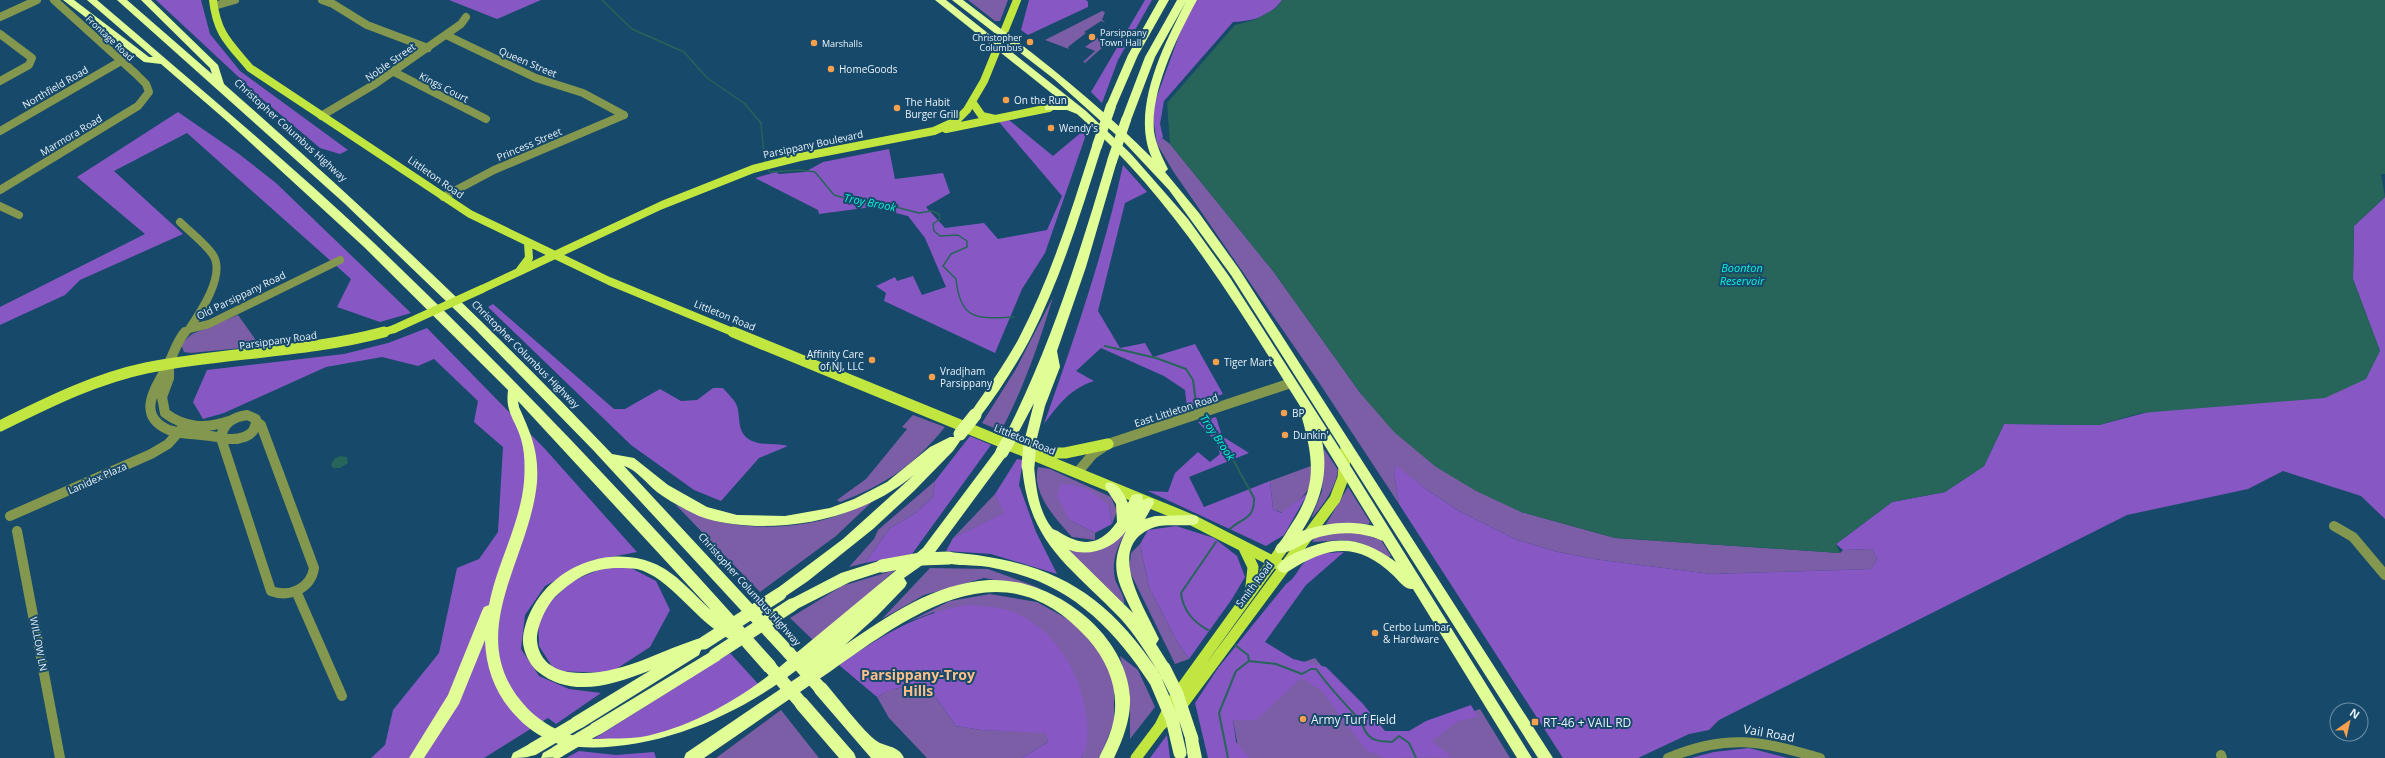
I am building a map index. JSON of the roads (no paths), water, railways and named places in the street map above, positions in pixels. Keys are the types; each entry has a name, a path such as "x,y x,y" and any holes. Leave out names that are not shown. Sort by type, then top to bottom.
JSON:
{"highway":[{"path":"68,0 147,60 163,61"},
{"path":"92,0 335,213 514,388 661,545 849,758"},
{"name":"Christopher Columbus Highway","path":"122,0 287,144 423,271 609,458 789,653 881,758"},
{"path":"146,0 215,67 219,85"},
{"path":"940,0 1082,113 1126,156 1184,222 1225,279 1525,758"},
{"path":"957,0 1114,125 1151,162 1183,201 1235,272 1346,446 1414,549 1546,758"},
{"path":"964,0 975,14"},
{"path":"518,758 690,654 704,643 780,594 836,554 891,507 957,437 975,415 1008,366 1039,307 1059,260 1133,44 1157,0"},
{"path":"1111,106 1133,55 1164,0"},
{"path":"767,705 872,612 928,551 1002,452 1052,353 1126,120 1150,57 1182,0"},
{"path":"1183,201 1164,171 1153,147 1149,127 1149,115 1153,95 1166,59 1180,22 1192,0"},
{"path":"1049,108 1058,102 1058,96 1055,90"},
{"path":"1049,108 1069,107 1082,113"},
{"path":"1052,353 1054,367 1039,406 1027,447 1032,501 1041,524 1056,546 1130,620 1145,638 1160,673 1182,708 1192,739 1195,758"},
{"path":"416,758 446,714 461,684 523,522 530,480 528,445 522,424 512,406 514,388"},
{"path":"1282,549 1309,512 1318,483 1318,450 1306,407"},
{"path":"609,458 630,462 663,489 704,512 737,520 785,521 830,513 864,501 892,486 934,451 957,437"},
{"path":"1111,487 1122,503 1124,522"},
{"path":"1032,501 1053,534 1067,545 1076,547 1102,544 1112,538 1143,501"},
{"path":"1143,501 1122,555 1122,576 1160,673 1181,755"},
{"path":"1129,537 1144,526 1155,521 1192,520"},
{"path":"1282,549 1308,535 1352,528 1373,531 1386,536 1407,554 1482,672 1526,728"},
{"path":"1278,564 1322,546 1337,544 1362,549 1389,563 1425,599"},
{"path":"502,578 493,618 492,656 498,679 511,701 531,721 554,735 581,744 624,748 657,744 680,738 703,728 738,709 815,650 902,571 928,551"},
{"path":"553,755 715,655 792,605 846,577 882,566 921,559 949,558 1007,565 1033,572 1070,589 1093,604 1118,627 1140,654 1160,673"},
{"path":"704,643 684,648 658,661 628,673 601,679 576,681 555,676 538,662 531,648 530,633 536,611 560,583 582,570 595,565 627,561 652,570 672,584 719,627 747,641"},
{"path":"690,758 863,639 917,607 966,590 990,586 1014,587 1038,595 1069,613 1096,637 1112,660 1121,683 1123,709 1118,734 1106,758"},
{"path":"871,746 890,752 897,758"}],"main road":[{"name":"Parsippany Boulevard","path":"553,255 662,205 759,167 934,131 959,119 973,104 999,48 1017,0"},
{"name":"Littleton Road","path":"212,2 215,19 222,35 246,64 321,116 470,214 611,282 1027,447 1077,473 1192,520 1278,564"},
{"path":"973,104 982,116 995,119"},
{"path":"934,131 1049,108"},
{"path":"518,272 529,258 528,243"},
{"name":"Parsippany Road","path":"0,426 57,398 100,381 133,371 169,364 270,354 330,345 394,329 553,255"},
{"path":"1027,447 1059,454 1108,444"},
{"name":"Smith Road","path":"1136,758 1160,726 1173,700 1250,590 1308,535 1335,499 1344,468 1346,446"},
{"path":"1243,546 1253,567 1250,590"},
{"name":"Smith Road","path":"1160,726 1180,708 1278,564 1282,549"}],"street":[{"path":"0,17 37,0"},
{"name":"Frontage Road","path":"54,0 146,84 149,92"},
{"path":"212,2 235,0"},
{"path":"322,0 334,2 368,25 428,48"},
{"name":"Noble Street","path":"321,116 362,94 461,24 466,17"},
{"path":"0,34 31,56 32,60 29,64 0,81"},
{"name":"Queen Street","path":"446,35 536,78 583,93 624,115"},
{"name":"Northfield Road","path":"0,131 121,61"},
{"name":"Kings Court","path":"394,72 486,119"},
{"name":"Marmora Road","path":"0,190 138,106 149,92"},
{"name":"Princess Street","path":"443,197 494,170 624,115"},
{"path":"0,206 19,215"},
{"path":"180,222 214,256 215,263 216,278 213,291 208,303 189,329"},
{"name":"Old Parsippany Road","path":"169,364 174,350 189,329 212,323 340,260"},
{"path":"169,364 169,378 162,397 163,407 171,418 185,425 207,427 247,415 254,417 261,425 314,568 312,576 296,591 282,594 271,590 221,438 223,428 229,421"},
{"path":"169,364 158,378 150,406 154,417 159,422 179,433 233,440 243,438 255,429 257,422"},
{"name":"East Littleton Road","path":"1077,473 1093,454 1108,444 1291,383"},
{"name":"Lanidex Plaza","path":"10,516 151,454 168,444 185,425"},
{"path":"2334,526 2353,538 2385,575"},
{"name":"WILLOW LN","path":"18,531 60,758"},
{"path":"296,591 342,696"},
{"name":"Vail Road","path":"1668,758 1690,748 1732,740 1772,745 1820,758"}],"water":[{"name":"Boonton Reservoir","path":"1282,0 2385,0 2385,174 2381,174 2385,197 2354,226 2353,279 2380,351 2366,379 2325,398 2141,413 2099,425 2004,424 1984,466 1945,492 1892,502 1836,544 1840,553 1615,538 1521,512 1476,491 1436,467 1394,432 1361,394 1273,271 1170,144 1167,103 1235,25 1254,20 1276,8"},
{"path":"340,456 347,457 348,463 340,468 333,468 331,465 334,459"}],"waterway":[{"name":"Troy Brook","path":"602,0 632,29 684,52 707,78 744,103 761,123 765,164"},
{"name":"Troy Brook","path":"767,168 770,172 800,170 815,172 834,195 856,201 880,203 919,213 931,211 939,214 940,219 933,224 934,231 940,236 958,235 967,241 967,247 951,254 943,266 956,279 958,293 967,310 981,317 1014,317"},
{"name":"Troy Brook","path":"1105,346 1156,358 1186,369 1193,380 1196,403 1200,410"},
{"name":"Troy Brook","path":"1203,416 1225,445 1254,498 1254,505 1250,515 1230,529"},
{"name":"Troy Brook","path":"1208,630 1193,619 1186,610 1181,593 1216,542"},
{"name":"Troy Brook","path":"1235,645 1248,655 1249,661"},
{"path":"1228,758 1219,713 1236,671 1249,661"},
{"name":"Troy Brook","path":"1249,661 1276,664 1302,674 1311,669 1316,669 1360,720 1371,738 1392,742 1399,736 1409,743 1416,758"}],"place":[{"name":"Parsippany Town Hall","path":"1092,37"},
{"name":"Christopher Columbus","path":"1030,42"},
{"name":"Marshalls","path":"814,43"},
{"name":"HomeGoods","path":"831,69"},
{"name":"On the Run","path":"1006,100"},
{"name":"The Habit Burger Grill","path":"897,108"},
{"name":"Wendy's","path":"1051,128"},
{"name":"Affinity Care of NJ, LLC","path":"872,360"},
{"name":"Tiger Mart","path":"1216,362"},
{"name":"Vradjham Parsippany","path":"932,377"},
{"name":"BP","path":"1284,413"},
{"name":"Dunkin'","path":"1285,435"},
{"name":"Cerbo Lumbar & Hardware","path":"1375,633"},
{"name":"Army Turf Field","path":"1303,719"},
{"name":"RT-46 + VAIL RD","path":"1535,722"}],"district":[{"name":"Parsippany-Troy Hills","path":"918,682"}]}
